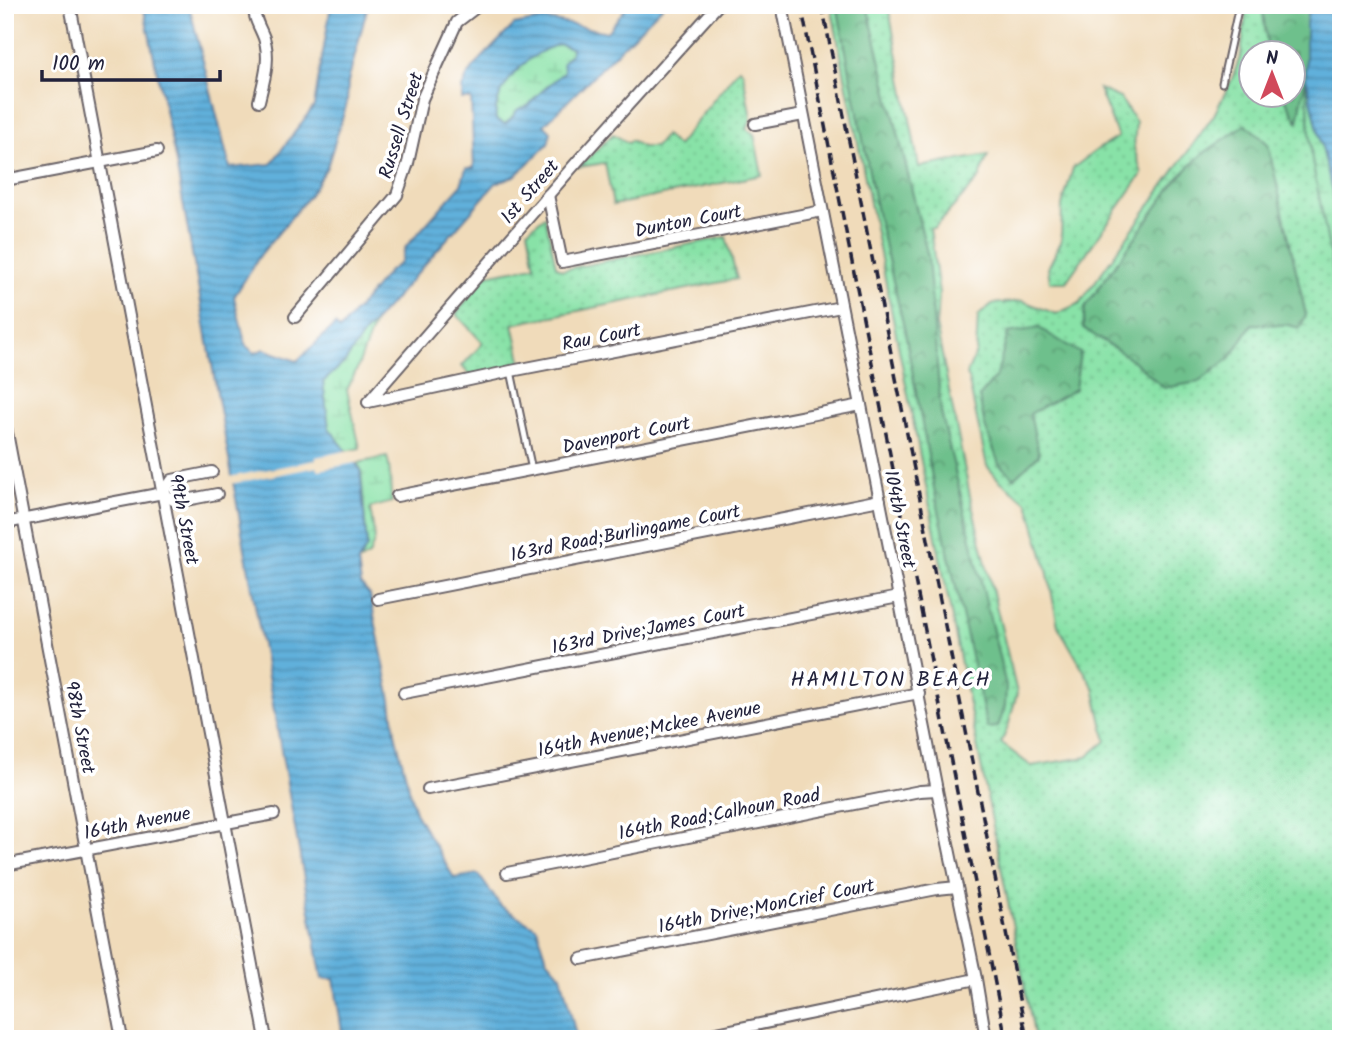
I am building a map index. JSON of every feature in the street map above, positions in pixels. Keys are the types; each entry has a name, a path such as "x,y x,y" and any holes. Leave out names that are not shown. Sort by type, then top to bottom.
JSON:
{"street":[{"name":"99th Street","path":"70,5 266,1039"},
{"path":"254,5 253,11 268,54 259,101"},
{"name":"Russell Street","path":"295,317 397,195 408,163 422,99 457,22 479,5"},
{"name":"1st Street","path":"368,402 718,5"},
{"name":"104th Street","path":"782,5 986,1039"},
{"path":"755,124 803,115"},
{"path":"5,180 158,151"},
{"name":"Dunton Court","path":"548,195 562,262 822,211"},
{"name":"Rau Court","path":"368,402 841,307"},
{"name":"Davenport Court","path":"397,496 861,405"},
{"name":"98th Street","path":"5,422 122,1039"},
{"path":"5,523 163,493 172,480 212,472"},
{"path":"163,493 176,502 218,494"},
{"name":"163rd Road;Burlingame Court","path":"378,599 880,500"},
{"name":"163rd Drive;James Court","path":"404,693 899,597"},
{"name":"164th Avenue;Mckee Avenue","path":"428,789 919,694"},
{"name":"164th Road;Calhoun Road","path":"508,873 920,791 937,790"},
{"name":"164th Avenue","path":"5,865 274,814"},
{"name":"164th Drive;MonCrief Court","path":"581,960 957,887"},
{"path":"688,1039 976,979"}],"lane":[{"path":"1222,83 1239,5"},
{"path":"511,372 532,470"}],"green space":[{"path":"831,5 888,5 919,167 988,155 979,179 934,228 930,228 939,293 936,325 971,501 1017,693 1001,743 1031,766 1087,757 1106,741 1094,688 1058,626 1047,569 1028,503 999,480 987,466 967,373 976,353 978,316 992,304 1023,301 1056,314 1080,303 1214,115 1238,62 1238,108 1308,108 1308,105 1312,160 1341,310 1341,1039 1035,1039"},
{"path":"837,5 867,5 928,257 941,412 1006,686 1005,706 998,727 987,728 934,488 905,332 877,213"},
{"path":"1247,5 1309,5 1306,38 1243,38"},
{"path":"1262,5 1309,5 1306,38 1266,38"},
{"path":"559,44 572,48 564,72 528,106 518,109 505,124 496,120 498,100 508,81 531,58"},
{"path":"739,68 743,72 751,119 747,129 754,134 762,175 613,205 605,163 579,167 613,134 642,147 655,147 665,135 677,146"},
{"path":"1308,87 1341,229 1341,310 1312,160"},
{"path":"1099,89 1120,98 1136,122 1134,148 1142,174 1066,282 1050,282 1048,268 1061,242 1062,206 1073,168 1118,137"},
{"path":"1290,108 1301,108 1298,122"},
{"path":"1246,124 1268,144 1306,315 1300,328 1252,324 1231,357 1199,382 1164,388 1131,359 1083,328 1085,307 1178,178 1201,155"},
{"path":"545,216 556,266 562,270 726,237 737,279 513,324 522,364 470,376 462,366 483,343 456,314 486,275 535,266 528,230"},
{"path":"375,322 347,390 360,448 347,451 329,428 323,381 345,362"},
{"path":"1039,328 1080,353 1075,389 1030,414 1039,455 1014,478 999,464 985,426 979,397 997,375 1008,333"},
{"path":"387,457 392,502 370,508 375,539 369,556 358,562 367,547 361,469 357,463"}],"water":[{"path":"143,5 189,5 230,168 271,164 314,106 331,5 368,5 348,82 347,103 327,167 309,196 261,254 234,297 246,346 255,353 264,349 297,361 335,325 340,330 389,271 400,263 405,248 461,185 466,168 474,168 471,99 462,99 462,88 478,62 514,25 545,19 607,32 628,5 664,5 544,125 551,132 548,144 515,176 496,183 363,335 345,362 323,382 329,428 360,469 367,547 358,562 361,585 370,595 395,733 415,812 454,878 478,874 501,906 537,928 547,959 561,975 577,1039 343,1039 334,979 322,979 175,158","holes":["559,44 571,48 571,54 563,62 564,72 528,106 518,109 505,124 496,120 502,91 523,65 541,52"]},
{"path":"1309,5 1341,5 1341,229 1308,87 1306,23"}],"pier":[{"path":"350,450 360,462 319,470 317,467 230,484 229,477 316,460 316,457"}],"railway":[{"path":"801,5 1006,1039"},
{"path":"822,5 1027,1039"}],"district":[{"name":"HAMILTON BEACH","path":"891,679"}]}
